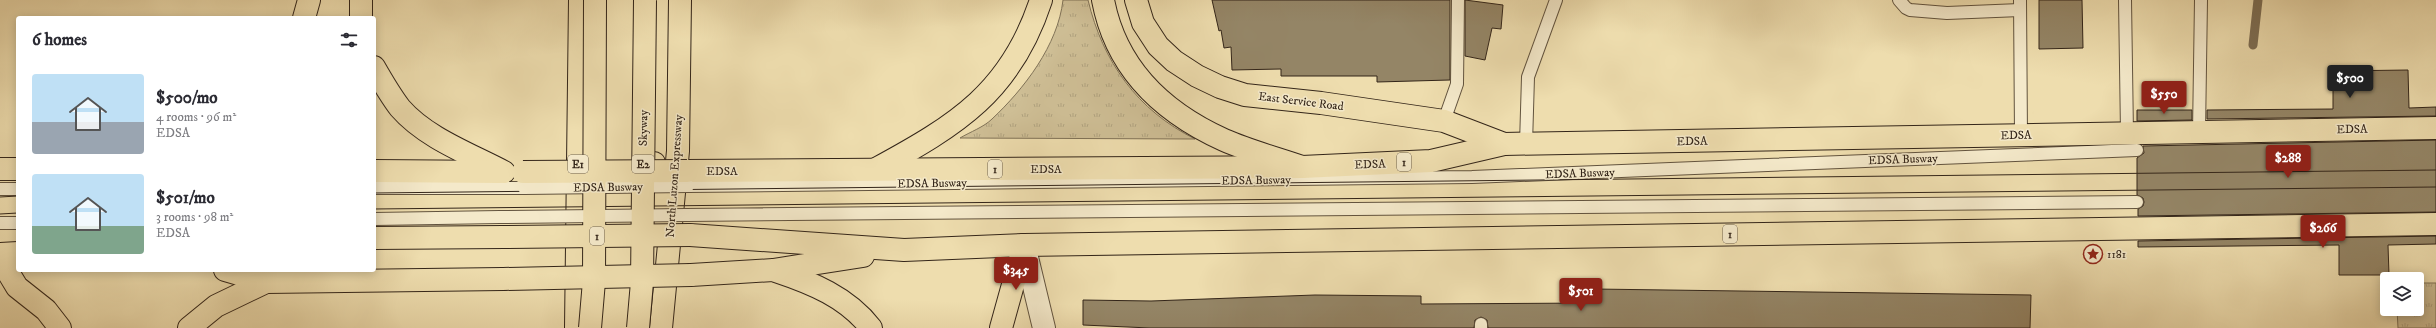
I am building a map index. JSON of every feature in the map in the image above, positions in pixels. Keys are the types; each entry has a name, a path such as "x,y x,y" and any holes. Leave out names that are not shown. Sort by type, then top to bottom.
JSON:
{"main road":[{"path":"305,16 309,0"},
{"path":"361,0 361,16"},
{"name":"E1","path":"576,328 580,0"},
{"path":"590,328 594,281 595,0"},
{"path":"641,0 665,290"},
{"name":"Skyway","path":"638,328 642,282 645,0"},
{"name":"North Luzon Expressway","path":"661,328 678,151 680,0"},
{"path":"873,170 944,130 984,98 1006,73 1018,54 1032,28 1041,0"},
{"path":"1103,0 1112,34 1130,69 1169,106 1195,125 1225,140 1302,167"},
{"name":"East Service Road","path":"1136,0 1143,23 1158,46 1174,61 1197,76 1220,87 1245,95 1321,103 1444,121 1504,144"},
{"path":"376,70 401,109 430,133 517,177"},
{"name":"EDSA","path":"376,171 517,177 688,179 873,170 1302,167 1431,161 1504,144 2021,135 2132,141 2199,132 2436,128"},
{"path":"0,169 16,169"},
{"name":"1","path":"376,238 502,227 688,225 904,250 1024,245 2436,224"},
{"path":"1001,328 1024,245"},
{"path":"232,272 266,282 503,279 690,274 773,270 904,250"},
{"path":"0,254 16,253"},
{"path":"0,259 17,287 46,310 60,328"},
{"path":"773,270 811,283 836,296 855,311 871,328"},
{"path":"189,328 216,306 266,282"}],"street":[{"path":"1024,245 1044,328"}],"lane":[{"path":"1444,121 1457,84 1458,0"},
{"path":"1526,144 1528,77 1556,0"},
{"path":"1899,0 1906,8 1910,10 1947,13 2020,5 2021,135"},
{"path":"2125,0 2132,141"},
{"path":"2199,132 2198,75 2202,0"},
{"name":"EDSA Busway","path":"688,179 1472,177 2132,141"},
{"path":"376,188 517,177"},
{"path":"0,189 16,189"},
{"path":"688,225 2138,202"},
{"path":"376,218 502,227"},
{"path":"0,223 16,223"}],"green space":[{"path":"1063,0 1088,0 1103,44 1113,64 1125,82 1156,114 1174,127 1195,139 960,138 989,122 1016,94 1027,80 1047,50 1060,17"},
{"path":"2424,283 2436,283 2436,328 2398,328 2397,316 2424,316"}],"building":[{"path":"1212,0 1450,0 1450,80 1377,82 1377,76 1281,76 1281,69 1232,70 1231,47 1224,48 1221,30 1219,31"},
{"path":"1465,0 1503,5 1501,29 1492,28 1485,60 1465,56"},
{"path":"2039,0 2082,0 2083,48 2039,49"},
{"path":"2408,70 2409,108 2436,107 2436,116 2207,119 2207,110 2333,109 2333,71"},
{"path":"2137,110 2192,110 2192,120 2137,121"},
{"path":"2436,140 2436,212 2138,216 2138,209 2143,206 2144,202 2143,198 2137,195 2137,158 2144,153 2143,146"},
{"path":"2436,236 2436,244 2388,245 2389,272 2380,272 2380,275 2339,275 2339,245 2138,247 2138,241"},
{"path":"1594,289 2031,295 2030,328 1488,328 1487,320 1481,317 1475,320 1474,328 1150,328 1083,325 1083,300 1151,301 1315,295 1421,296 1421,304 1594,303"}],"waterway":[{"path":"2253,45 2258,0"}],"tram line":[{"path":"376,193 2436,170"},
{"path":"376,209 2436,187"},
{"path":"0,197 16,196"},
{"path":"0,214 16,213"}],"place":[{"name":"1181","path":"2093,254"}]}
